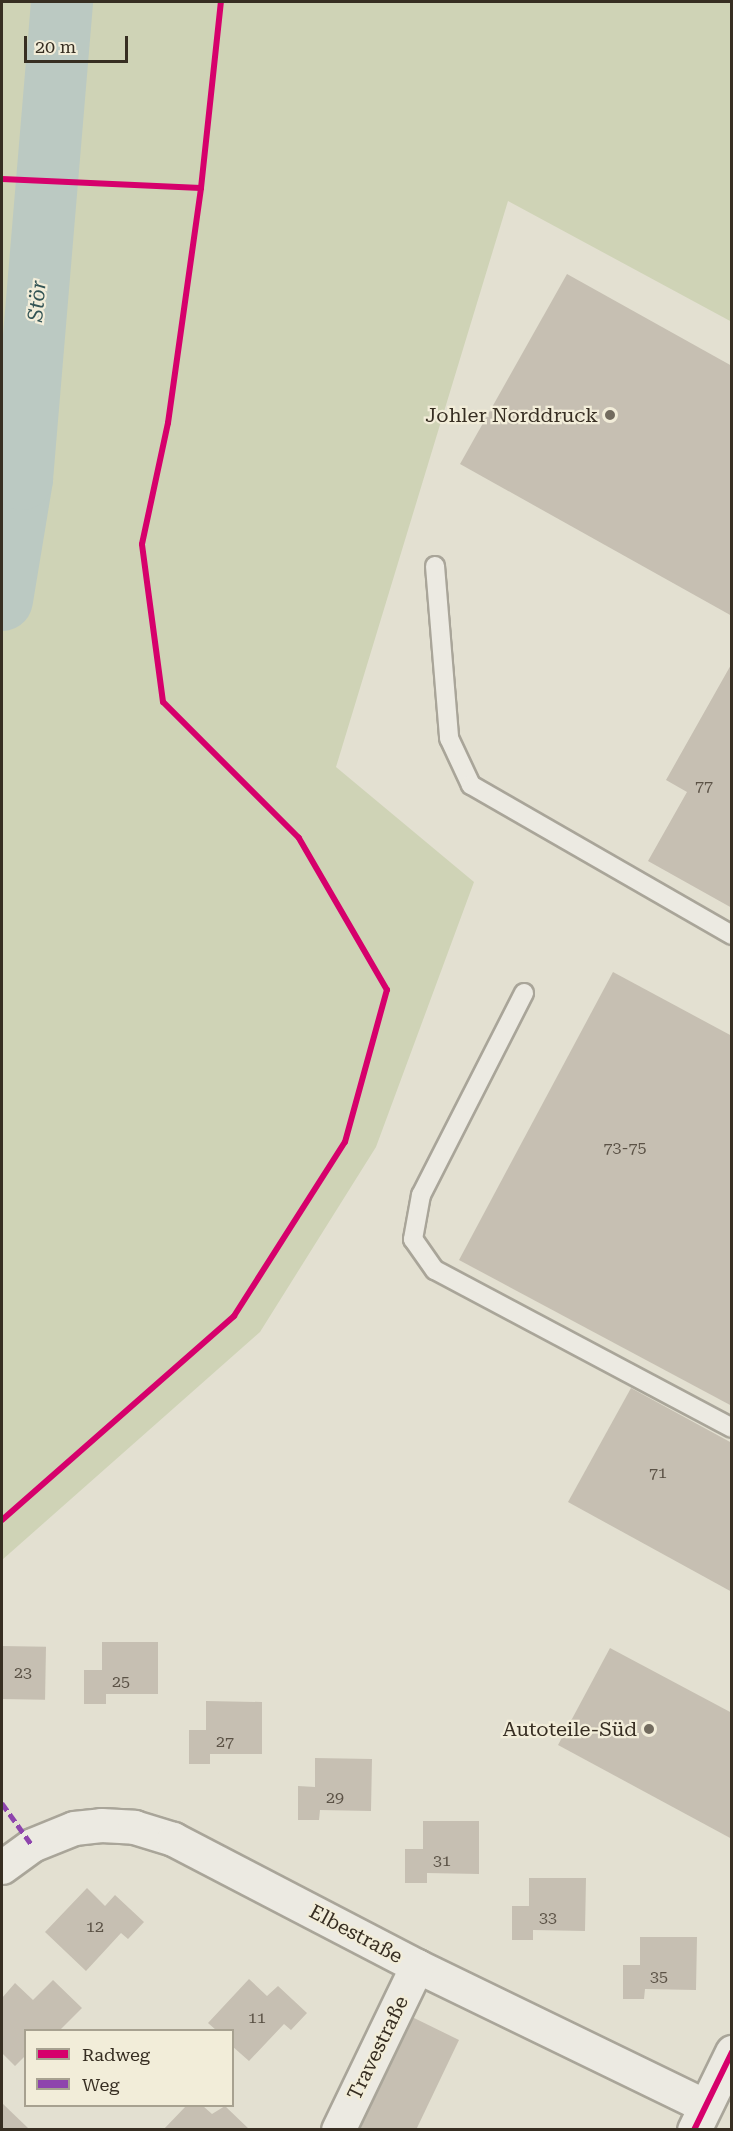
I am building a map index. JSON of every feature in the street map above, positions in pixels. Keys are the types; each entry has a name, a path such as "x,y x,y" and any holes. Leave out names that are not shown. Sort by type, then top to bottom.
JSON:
{"street":[{"name":"Elbestraße","path":"2,1867 52,1835 101,1825 134,1827 173,1839 417,1966 700,2118"},
{"name":"Travestraße","path":"338,2130 417,1966"},
{"path":"700,2118 732,2052"}],"lane":[{"path":"435,566 449,738 471,785 732,935"},
{"path":"524,993 421,1194 413,1239 435,1270 732,1428"}],"green space":[{"path":"2,2 731,2 732,322 508,201 336,767 474,882 376,1147 260,1332 2,1560"}],"building":[{"name":"Johler Norddruck","path":"567,274 732,366 732,616 460,464"},
{"path":"732,663 732,908 648,861 687,792 666,780"},
{"path":"613,972 732,1036 732,1406 459,1260"},
{"path":"631,1388 732,1443 732,1592 568,1502"},
{"path":"102,1642 158,1642 158,1694 106,1694 106,1704 84,1704 84,1670 102,1670"},
{"path":"2,1646 46,1647 45,1700 2,1699"},
{"name":"Autoteile-Süd","path":"610,1648 732,1713 732,1839 558,1745"},
{"path":"206,1701 262,1702 262,1754 210,1754 210,1764 189,1764 189,1730 206,1730"},
{"path":"315,1758 372,1759 371,1811 320,1810 319,1820 298,1820 298,1786 315,1787"},
{"path":"423,1821 479,1821 479,1874 427,1873 427,1883 405,1883 405,1849 423,1849"},
{"path":"529,1878 586,1878 585,1931 533,1930 533,1940 512,1940 512,1906 529,1906"},
{"path":"87,1888 105,1906 115,1895 144,1922 128,1939 121,1933 86,1971 45,1932"},
{"path":"640,1937 697,1937 696,1990 645,1989 644,1999 623,1999 623,1965 640,1965"},
{"path":"249,1979 267,1996 278,1986 307,2013 291,2030 284,2024 249,2061 234,2048 234,2029 215,2029 208,2023"},
{"path":"53,1980 82,2008 61,2029 24,2029 24,2057 15,2066 2,2053 2,1998 15,1983 33,2000"},
{"path":"410,2016 459,2040 416,2130 356,2130"},
{"path":"2,2103 28,2128 26,2130 2,2130"},
{"path":"185,2107 204,2107 212,2114 226,2107 250,2130 163,2130"}],"waterway":[{"name":"Stör","path":"2,600 22,479 62,2"}],"marked path":[{"path":"2,1803 32,1845"}],"cycle path":[{"path":"2,1520 234,1316 345,1142 387,990 299,838 163,702 142,544 168,423 201,188 221,2"},
{"path":"2,179 201,188"},
{"path":"694,2130 732,2052"}],"place":[{"name":"Johler Norddruck","path":"610,415"},
{"name":"Autoteile-Süd","path":"649,1729"}]}
